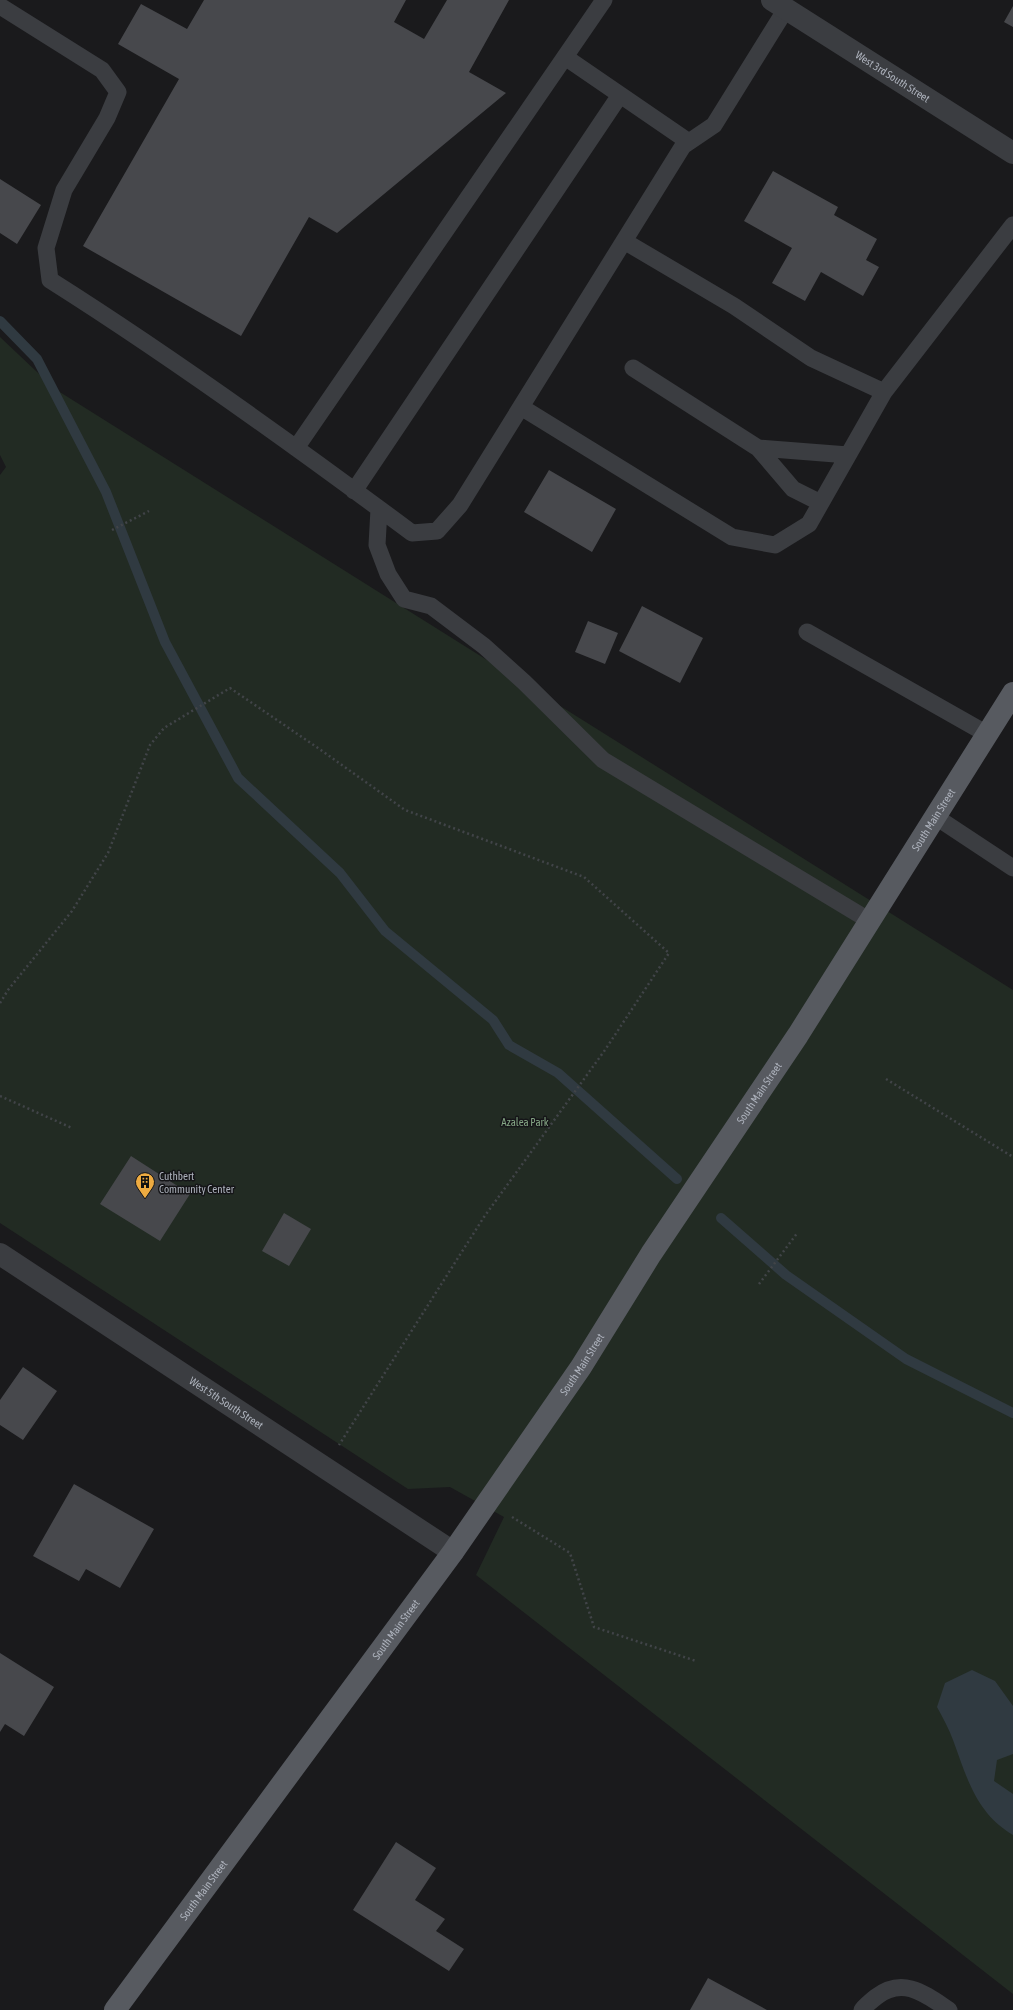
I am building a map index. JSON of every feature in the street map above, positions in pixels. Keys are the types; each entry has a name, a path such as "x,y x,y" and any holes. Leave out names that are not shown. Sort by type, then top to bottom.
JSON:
{"main road":[{"name":"South Main Street","path":"115,2010 453,1552 581,1367 652,1254 798,1035 1013,693"}],"street":[{"name":"West 3rd South Street","path":"779,4 1013,153"},
{"name":"West 5th South Street","path":"0,1254 453,1552"}],"lane":[{"path":"296,448 604,0"},
{"path":"0,6 102,70 118,92 108,118 64,190 46,248 50,280 120,324 208,384 412,533 437,531 460,505 683,146 714,125 779,4"},
{"path":"565,57 689,142"},
{"path":"354,491 620,95"},
{"path":"521,407 732,537 775,545 809,524 884,392 1013,226"},
{"path":"624,241 734,306 811,358 884,392"},
{"path":"633,368 758,448 793,489 821,502"},
{"path":"758,448 848,455"},
{"path":"380,509 377,545 388,574 404,599 431,606 484,646 524,682 602,760 870,921"},
{"path":"807,632 987,734"},
{"path":"936,817 1013,868"},
{"path":"862,2010 885,1990 903,1986 923,1993 948,2010"}],"path":[{"path":"112,530 149,511"},
{"path":"0,1003 8,990 72,911 108,853 150,746 164,728 230,688 405,810 584,876 669,953 605,1050 484,1217 325,1467"},
{"path":"886,1080 1013,1157"},
{"path":"0,1096 72,1128"},
{"path":"759,1284 798,1232"},
{"path":"487,1501 570,1553 594,1627 696,1661"}],"green space":[{"name":"Azalea Park","path":"0,337 55,389 1013,990 1013,1994 476,1575 504,1517 450,1487 408,1489 0,1223 0,475 6,467 0,455"}],"shaded area":[{"path":"972,1670 995,1681 1013,1706 1013,1754 997,1760 994,1781 1013,1794 1013,1835 1000,1826 990,1816 974,1794 950,1732 937,1707 945,1683"}],"building":[{"path":"204,0 406,0 394,22 424,39 447,0 509,0 469,72 506,93 337,233 309,217 241,336 83,246 179,79 118,44 141,4 187,29"},
{"path":"1013,6 1013,27 1004,22"},
{"path":"773,171 838,207 834,215 877,239 866,260 879,267 863,296 821,272 805,301 772,283 792,248 744,221"},
{"path":"0,179 41,205 17,244 0,233"},
{"path":"549,470 616,509 592,552 524,512"},
{"path":"642,606 703,638 680,683 619,651"},
{"path":"588,621 618,633 605,664 575,652"},
{"name":"Cuthbert Community Center","path":"131,1156 190,1194 160,1241 100,1204"},
{"path":"284,1213 311,1229 289,1266 262,1251"},
{"path":"23,1367 57,1391 23,1440 0,1425 0,1400"},
{"path":"74,1484 154,1529 120,1588 86,1569 79,1581 33,1556"},
{"path":"0,1653 54,1687 24,1736 5,1724 0,1732"},
{"path":"396,1842 436,1868 415,1900 445,1919 436,1931 464,1949 449,1971 353,1910"},
{"path":"708,1978 767,2010 690,2010"}],"waterway":[{"path":"0,321 37,359 106,492 165,642 238,778 340,873 385,931 493,1020 509,1045 558,1073 677,1179"},
{"path":"721,1218 786,1275 906,1359 1013,1413"}],"place":[{"name":"Cuthbert Community Center","path":"145,1199"}]}
